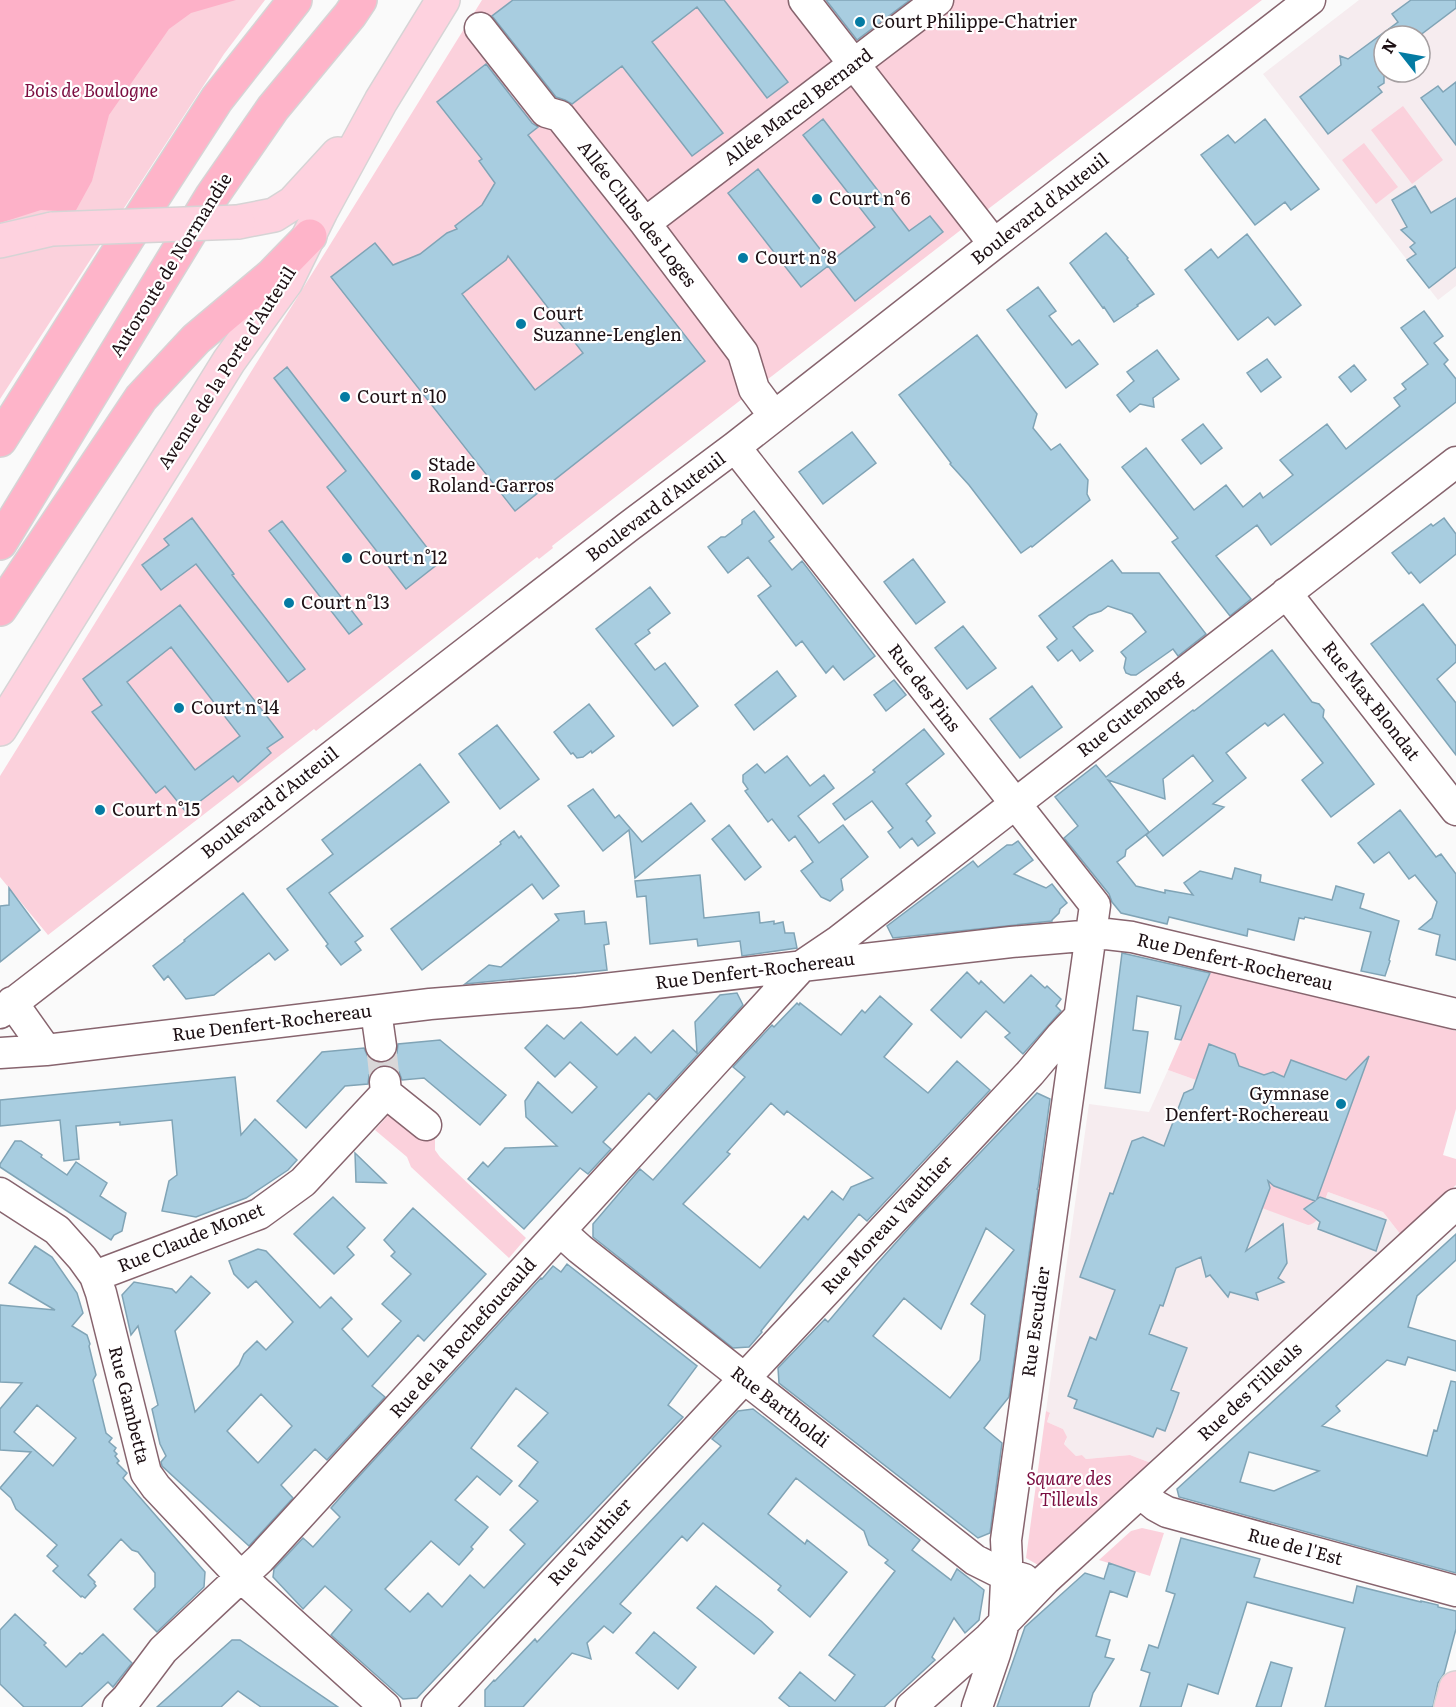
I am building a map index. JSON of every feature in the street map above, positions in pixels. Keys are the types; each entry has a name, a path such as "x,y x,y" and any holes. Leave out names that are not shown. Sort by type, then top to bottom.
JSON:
{"highway":[{"path":"0,440 218,99 296,0"},
{"name":"Autoroute de Normandie","path":"0,543 212,196 273,108 360,0"},
{"path":"0,609 141,398 196,339 272,275 310,236"}],"main road":[{"name":"Avenue de la Porte d'Auteuil","path":"0,729 229,361 286,282 381,101 443,0"},
{"path":"0,241 52,229 238,222 274,215 293,203 332,161 381,101"},
{"path":"1451,1707 1456,1688"}],"street":[{"path":"804,0 994,244"},
{"name":"Allée Marcel Bernard","path":"657,214 938,0"},
{"name":"Boulevard d'Auteuil","path":"6,1007 735,447 1310,0"},
{"name":"Allée Clubs des Loges","path":"480,28 546,112 560,116 645,223 743,353 754,389 774,416"},
{"name":"Rue des Pins","path":"735,447 1095,905 1090,935"},
{"name":"Rue Gutenberg","path":"803,965 837,942 1456,462"},
{"name":"Rue Max Blondat","path":"1286,593 1456,810"},
{"name":"Rue Denfert-Rochereau","path":"0,1053 46,1050 430,1004 578,992 803,965 1106,933 1132,937 1456,1014"},
{"name":"Rue Escudier","path":"939,1682 977,1707 1004,1623 1006,1540 1090,935"},
{"name":"Rue de la Rochefoucauld","path":"118,1707 163,1650 260,1559 803,965"},
{"path":"6,1007 46,1050"},
{"path":"376,1011 381,1046"},
{"name":"Rue Moreau Vauthier","path":"743,1378 1030,1073 1078,1018"},
{"path":"1030,1073 1053,1076 1070,1085"},
{"name":"Rue Claude Monet","path":"95,1276 259,1214 303,1182 385,1087 426,1125"},
{"name":"Rue Gambetta","path":"0,1193 57,1230 95,1276 102,1293 146,1473 156,1487 241,1577 385,1707"},
{"name":"Rue des Tilleuls","path":"911,1707 1004,1623 1045,1580 1456,1204"},
{"name":"Rue Bartholdi","path":"560,1232 975,1560 1006,1574"},
{"name":"Rue Vauthier","path":"437,1707 743,1378"},
{"name":"Rue de l'Est","path":"1140,1493 1167,1512 1456,1591"},
{"path":"1006,1574 1031,1581 1045,1580"}],"shaded area":[{"path":"1359,0 1456,0 1456,286 1438,300 1263,74"},
{"path":"1168,1070 1196,1080 1318,1220 1328,1192 1383,1212 1401,1235 1151,1463 1130,1455 1086,1459 1082,1455 1076,1456 1064,1444 1066,1441 1063,1429 1047,1422 1050,1414 1046,1411 1089,1104 1149,1112"}],"green space":[{"name":"Bois de Boulogne","path":"0,0 265,0 224,54 0,399"},
{"path":"0,0 236,0 191,13 169,29 109,115 92,181 75,212 41,210 0,223"},
{"name":"Stade Roland-Garros","path":"482,0 1262,0 552,546 553,548 539,559 537,557 316,731 314,729 48,935 0,877 0,776"},
{"path":"1403,106 1443,160 1412,184 1371,130"},
{"path":"1364,143 1398,187 1376,204 1342,160"},
{"name":"Gymnase Denfert-Rochereau","path":"1211,972 1456,1031 1456,1109 1443,1155 1456,1159 1456,1185 1401,1235 1383,1212 1328,1192 1319,1217 1308,1225 1262,1208 1196,1080 1168,1070"},
{"path":"390,1113 423,1136 435,1139 435,1150 440,1157 526,1238 509,1258 411,1167 407,1157 375,1130"},
{"name":"Square des Tilleuls","path":"1046,1411 1050,1413 1047,1422 1063,1429 1067,1437 1064,1444 1076,1456 1082,1455 1086,1459 1130,1455 1151,1463 1038,1565 1026,1558"},
{"path":"1142,1528 1164,1533 1150,1576 1099,1560 1131,1531"}],"building":[{"path":"513,0 724,0 788,82 767,98 697,7 652,42 723,133 692,156 622,66 572,104 556,97 492,16"},
{"name":"Court Philippe-Chatrier","path":"826,0 910,0 857,40"},
{"path":"1411,0 1456,0 1456,8 1432,26 1432,24 1395,24 1398,22 1392,14"},
{"path":"1372,41 1372,84 1382,84 1378,87 1382,92 1328,134 1300,97 1341,65 1340,56 1348,59"},
{"name":"Court Suzanne-Lenglen","path":"486,64 532,123 538,127 528,135 705,361 515,511 331,277 375,243 393,265 420,254 447,233 457,229 455,226 482,205 495,183 479,161 482,159 437,102","holes":["508,256 583,353 535,390 462,294 506,260"]},
{"path":"1456,82 1456,145 1421,98 1438,86 1443,92"},
{"path":"823,119 909,231 930,216 943,232 855,301 828,266 801,287 728,193 758,169 830,262 875,227 803,135"},
{"path":"1265,119 1319,189 1291,210 1285,202 1255,225 1201,155 1228,135 1235,143"},
{"path":"1415,186 1431,213 1456,198 1456,267 1429,288 1407,260 1416,254 1410,247 1415,243 1401,230 1407,227 1392,200"},
{"path":"1106,233 1128,258 1154,294 1114,322 1070,263"},
{"path":"1247,234 1301,305 1275,325 1268,317 1238,340 1185,270 1211,249 1218,258"},
{"path":"1038,287 1056,311 1049,316 1072,345 1079,340 1098,364 1066,388 1007,310"},
{"path":"1424,311 1443,336 1434,343 1448,360 1444,364 1456,379 1456,402 1271,545 1257,525 1216,556 1251,599 1230,616 1172,542 1178,538 1122,467 1146,448 1194,510 1226,485 1243,507 1260,493 1263,498 1293,475 1280,460 1327,424 1346,449 1400,406 1394,398 1406,389 1402,384 1428,364 1401,328"},
{"path":"977,335 1037,414 1033,428 1051,450 1060,444 1088,480 1087,494 1090,500 1032,547 1021,553 950,464 899,395"},
{"path":"1157,350 1179,379 1153,398 1154,407 1140,404 1130,412 1117,395 1134,381 1127,372"},
{"path":"1267,359 1281,377 1261,392 1247,373"},
{"path":"1354,365 1366,380 1351,392 1339,377"},
{"path":"287,367 439,563 406,589 327,487 346,471 274,378"},
{"path":"1203,424 1222,448 1201,464 1182,440"},
{"path":"852,432 876,463 823,504 799,472"},
{"path":"754,511 774,537 769,541 792,570 802,561 875,656 844,680 833,666 826,673 802,641 796,646 758,596 771,586 748,557 728,573 708,547 742,524 742,520"},
{"path":"192,518 234,574 232,575 305,669 288,682 196,564 161,590 142,565 169,545 164,539"},
{"path":"1444,518 1456,534 1456,554 1420,583 1411,572 1409,574 1392,553 1431,524 1433,526"},
{"path":"282,521 362,624 349,634 269,531"},
{"path":"913,559 945,602 916,624 884,582"},
{"path":"1112,560 1122,573 1159,573 1206,634 1178,656 1173,649 1136,675 1131,675 1126,673 1124,668 1126,658 1121,652 1146,632 1132,614 1108,606 1089,615 1073,627 1093,651 1080,661 1072,650 1058,661 1047,647 1057,639 1039,616"},
{"path":"650,587 670,613 648,630 650,633 635,644 655,670 665,663 698,706 673,726 596,629"},
{"path":"1423,604 1456,646 1456,662 1437,679 1456,703 1456,755 1371,644"},
{"name":"Court n°14","path":"180,605 283,737 267,748 271,753 238,782 233,776 186,812 165,786 156,793 92,712 102,705 83,679","holes":["171,647 240,736 195,770 127,682"]},
{"path":"963,626 996,668 967,689 935,648"},
{"path":"1272,650 1312,702 1319,704 1324,710 1323,717 1374,784 1331,817 1302,780 1323,763 1284,714 1268,726 1265,723 1226,753 1246,778 1213,804 1224,807 1163,856 1146,835 1213,781 1193,755 1163,779 1165,799 1108,780 1149,832 1126,850 1125,856 1117,862 1136,886 1165,893 1165,890 1193,895 1184,883 1200,871 1232,879 1235,868 1261,875 1260,882 1332,900 1336,886 1364,894 1360,908 1399,921 1385,976 1361,971 1371,932 1305,917 1304,919 1299,918 1294,940 1248,929 1247,936 1169,917 1167,924 1121,913 1109,894 1064,838 1078,826 1055,797 1096,765 1106,777"},
{"path":"777,671 796,696 754,730 735,705"},
{"path":"894,680 906,695 886,711 874,695"},
{"path":"1032,686 1062,727 1020,758 990,719"},
{"path":"589,704 614,736 592,753 591,751 577,758 573,753 571,754 554,732"},
{"path":"497,725 539,779 500,809 459,754"},
{"path":"924,729 944,754 906,784 931,816 926,821 935,833 918,846 912,838 900,848 888,832 893,828 872,801 845,820 833,804 875,772 873,770"},
{"path":"787,756 810,786 824,775 834,788 798,816 819,843 843,825 868,857 841,879 843,890 830,901 821,897 801,871 813,862 795,836 789,841 772,819 768,822 745,791 748,789 743,782 743,775 757,764 765,773"},
{"path":"420,764 449,802 329,893 363,936 355,942 361,950 341,965 287,889 333,854 322,840"},
{"path":"593,789 615,818 619,815 642,842 691,803 705,821 635,878 629,830 603,851 568,806"},
{"path":"1400,810 1436,857 1441,854 1456,874 1456,960 1436,955 1440,935 1419,929 1432,918 1437,902 1415,875 1409,879 1389,852 1374,863 1358,843"},
{"path":"729,825 761,867 745,880 712,839"},
{"path":"514,831 519,838 521,836 559,886 543,899 532,884 422,970 391,929 501,844 500,842"},
{"path":"1018,841 1033,860 1014,874 1046,888 1052,884 1067,903 1052,921 893,938 887,926 973,861 978,867 1007,845"},
{"path":"700,875 704,918 759,912 760,923 783,922 785,933 794,933 797,948 742,956 740,941 698,946 697,939 650,944 646,896 637,897 635,881"},
{"path":"9,888 40,930 0,962 0,906 9,905"},
{"path":"243,893 288,950 275,960 269,953 214,995 186,999 168,976 164,980 153,966"},
{"path":"584,911 585,924 606,922 609,944 604,945 607,970 465,984 489,965 501,967 559,920 555,914"},
{"path":"1122,953 1210,973 1181,1040 1175,1039 1181,1006 1137,996 1133,1030 1148,1032 1140,1093 1105,1088"},
{"path":"967,972 979,984 981,981 1004,1003 1031,975 1061,999 1056,1006 1061,1011 1023,1054 1005,1037 1010,1033 986,1011 961,1038 931,1010"},
{"path":"737,993 743,1005 656,1100 649,1093 603,1142 611,1149 588,1174 580,1168 524,1229 468,1179 483,1162 488,1167 505,1148 557,1146 526,1117 525,1101 538,1082 572,1113 597,1087 570,1062 555,1077 525,1048 547,1025 564,1039 581,1022 617,1055 635,1037 651,1053 673,1030 697,1053 695,1022 720,995"},
{"path":"880,996 912,1024 884,1057 928,1093 957,1061 990,1090 867,1221 859,1214 749,1347 733,1348 593,1237 593,1224 640,1169 653,1180 745,1077 733,1067 772,1025 774,1027 797,1003 841,1035 862,1010 865,1013","holes":["771,1103 784,1115 787,1111 873,1178 851,1187 843,1200 832,1191 808,1220 804,1216 760,1268 683,1204 730,1154 727,1152"]},
{"path":"440,1040 506,1095 480,1125 424,1078 402,1080 399,1072 393,1067 384,1065 375,1068 369,1075 368,1084 345,1086 306,1128 277,1101 322,1052 364,1048 368,1057 374,1062 383,1063 392,1059 397,1053 398,1044"},
{"path":"1209,1044 1235,1054 1239,1066 1264,1075 1273,1072 1284,1077 1291,1060 1346,1080 1369,1056 1317,1199 1320,1197 1386,1220 1376,1251 1318,1229 1320,1222 1304,1209 1315,1201 1274,1186 1268,1181 1270,1188 1246,1251 1283,1224 1287,1263 1278,1278 1284,1282 1256,1293 1258,1300 1230,1292 1228,1297 1210,1275 1206,1277 1201,1257 1176,1268 1163,1306 1160,1305 1149,1334 1187,1348 1171,1390 1179,1393 1165,1431 1157,1428 1153,1437 1074,1408 1077,1400 1068,1396 1090,1337 1096,1340 1115,1290 1080,1277 1110,1193 1113,1194 1132,1141 1143,1137 1164,1146 1184,1093 1193,1089"},
{"path":"235,1077 241,1135 255,1119 297,1160 288,1170 246,1198 196,1217 162,1211 169,1181 177,1175 172,1120 76,1126 79,1159 64,1161 60,1120 0,1126 0,1100"},
{"path":"1037,1093 1050,1099 1009,1397 984,1428 1002,1443 990,1533 978,1538 779,1383 778,1368 825,1319 828,1322 917,1219","holes":["986,1228 1014,1250 971,1304 985,1315 980,1360 950,1398 873,1336 904,1298 941,1329"]},
{"path":"15,1141 21,1141 67,1175 76,1162 107,1183 100,1196 126,1213 122,1231 114,1235 111,1240 0,1167"},
{"path":"355,1153 386,1183 356,1182"},
{"path":"333,1197 365,1228 347,1247 354,1255 334,1274 294,1234"},
{"path":"413,1208 486,1274 424,1341 418,1335 372,1386 385,1397 327,1460 315,1449 281,1485 293,1498 249,1546 162,1466 161,1462 166,1456 160,1444 152,1409 158,1405 138,1326 131,1335 122,1295 134,1282 172,1289 176,1293 191,1276 210,1293 175,1331 195,1412 239,1365 244,1354 257,1341 266,1350 293,1322 256,1281 248,1288 234,1274 229,1261 258,1249 266,1251 320,1308 331,1297 352,1319 342,1329 368,1357 401,1321 382,1304 411,1274 391,1256 395,1252 384,1240","holes":["261,1394 292,1426 258,1463 227,1431"]},
{"path":"1456,1234 1456,1260 1417,1296 1408,1327 1456,1341 1456,1371 1408,1357 1405,1365 1387,1360 1336,1406 1340,1411 1322,1426 1427,1456 1434,1430 1437,1431 1451,1381 1456,1382 1456,1573 1179,1497 1177,1489","holes":["1249,1452 1319,1471 1274,1491 1240,1482"]},
{"path":"35,1246 52,1257 77,1293 83,1313 72,1326 87,1335 96,1375 93,1380 106,1433 112,1438 109,1442 116,1448 114,1451 119,1461 117,1463 127,1473 123,1478 205,1572 204,1587 157,1632 134,1609 155,1587 155,1573 138,1552 132,1550 121,1539 88,1575 96,1586 85,1598 81,1597 53,1571 58,1566 47,1556 57,1545 16,1509 11,1498 0,1488 31,1452 0,1450 0,1409 22,1383 0,1382 0,1305 55,1310 9,1283","holes":["37,1405 76,1438 53,1466 14,1432"]},
{"path":"567,1264 697,1366 668,1405 683,1417 417,1698 403,1699 331,1635 352,1610 325,1586 303,1609 273,1577 274,1569 303,1538 313,1547 340,1517 331,1508 351,1485 541,1278 553,1266 561,1272","holes":["516,1388 548,1413 518,1446 538,1462 519,1486 538,1501 510,1530 525,1544 484,1588 470,1575 442,1607 428,1593 410,1612 385,1589 431,1541 459,1565 488,1527 455,1500 477,1476 500,1495 512,1481 471,1448"]},
{"path":"753,1409 920,1540 912,1550 951,1580 957,1569 984,1590 979,1620 965,1633 954,1618 932,1657 935,1660 884,1707 790,1707 779,1698 800,1672 835,1701 855,1675 829,1655 895,1571 885,1563 888,1560 869,1545 864,1531 796,1478 768,1514 805,1544 807,1540 847,1572 810,1617 778,1590 781,1586 703,1523 687,1541 682,1536 620,1604 631,1613 613,1633 604,1626 587,1643 591,1659 572,1653 523,1707 485,1707 485,1690 535,1639 537,1642 540,1639 721,1446 712,1439 738,1411"},
{"path":"1181,1538 1260,1559 1254,1577 1353,1603 1357,1586 1456,1611 1456,1629 1444,1674 1438,1683 1433,1707 1325,1707 1345,1628 1247,1602 1218,1694 1188,1684 1181,1707 1140,1707 1150,1673 1141,1670 1149,1645 1158,1648 1175,1594 1166,1591"},
{"path":"1109,1563 1135,1572 1127,1597 1110,1591 1096,1636 1110,1640 1105,1657 1114,1659 1093,1693 1089,1707 997,1707 1025,1627 1085,1573 1104,1579"},
{"path":"716,1586 773,1632 754,1654 697,1608"},
{"path":"15,1614 46,1643 44,1645 66,1667 103,1634 132,1663 113,1687 108,1682 81,1707 24,1707 0,1684 0,1630"},
{"path":"654,1632 696,1667 678,1689 636,1653"},
{"path":"232,1640 240,1640 338,1707 261,1707 238,1691 221,1707 157,1707"},
{"path":"1271,1662 1292,1668 1281,1707 1256,1707"}],"tunnel":[{"path":"381,1046 385,1082"}],"place":[{"name":"Court Philippe-Chatrier","path":"860,22"},
{"name":"Court n°6","path":"817,199"},
{"name":"Court n°8","path":"743,258"},
{"name":"Court Suzanne-Lenglen","path":"521,324"},
{"name":"Court n°10","path":"345,397"},
{"name":"Stade Roland-Garros","path":"416,475"},
{"name":"Court n°12","path":"347,558"},
{"name":"Court n°13","path":"289,603"},
{"name":"Court n°14","path":"179,708"},
{"name":"Court n°15","path":"100,810"},
{"name":"Gymnase Denfert-Rochereau","path":"1341,1104"}]}
